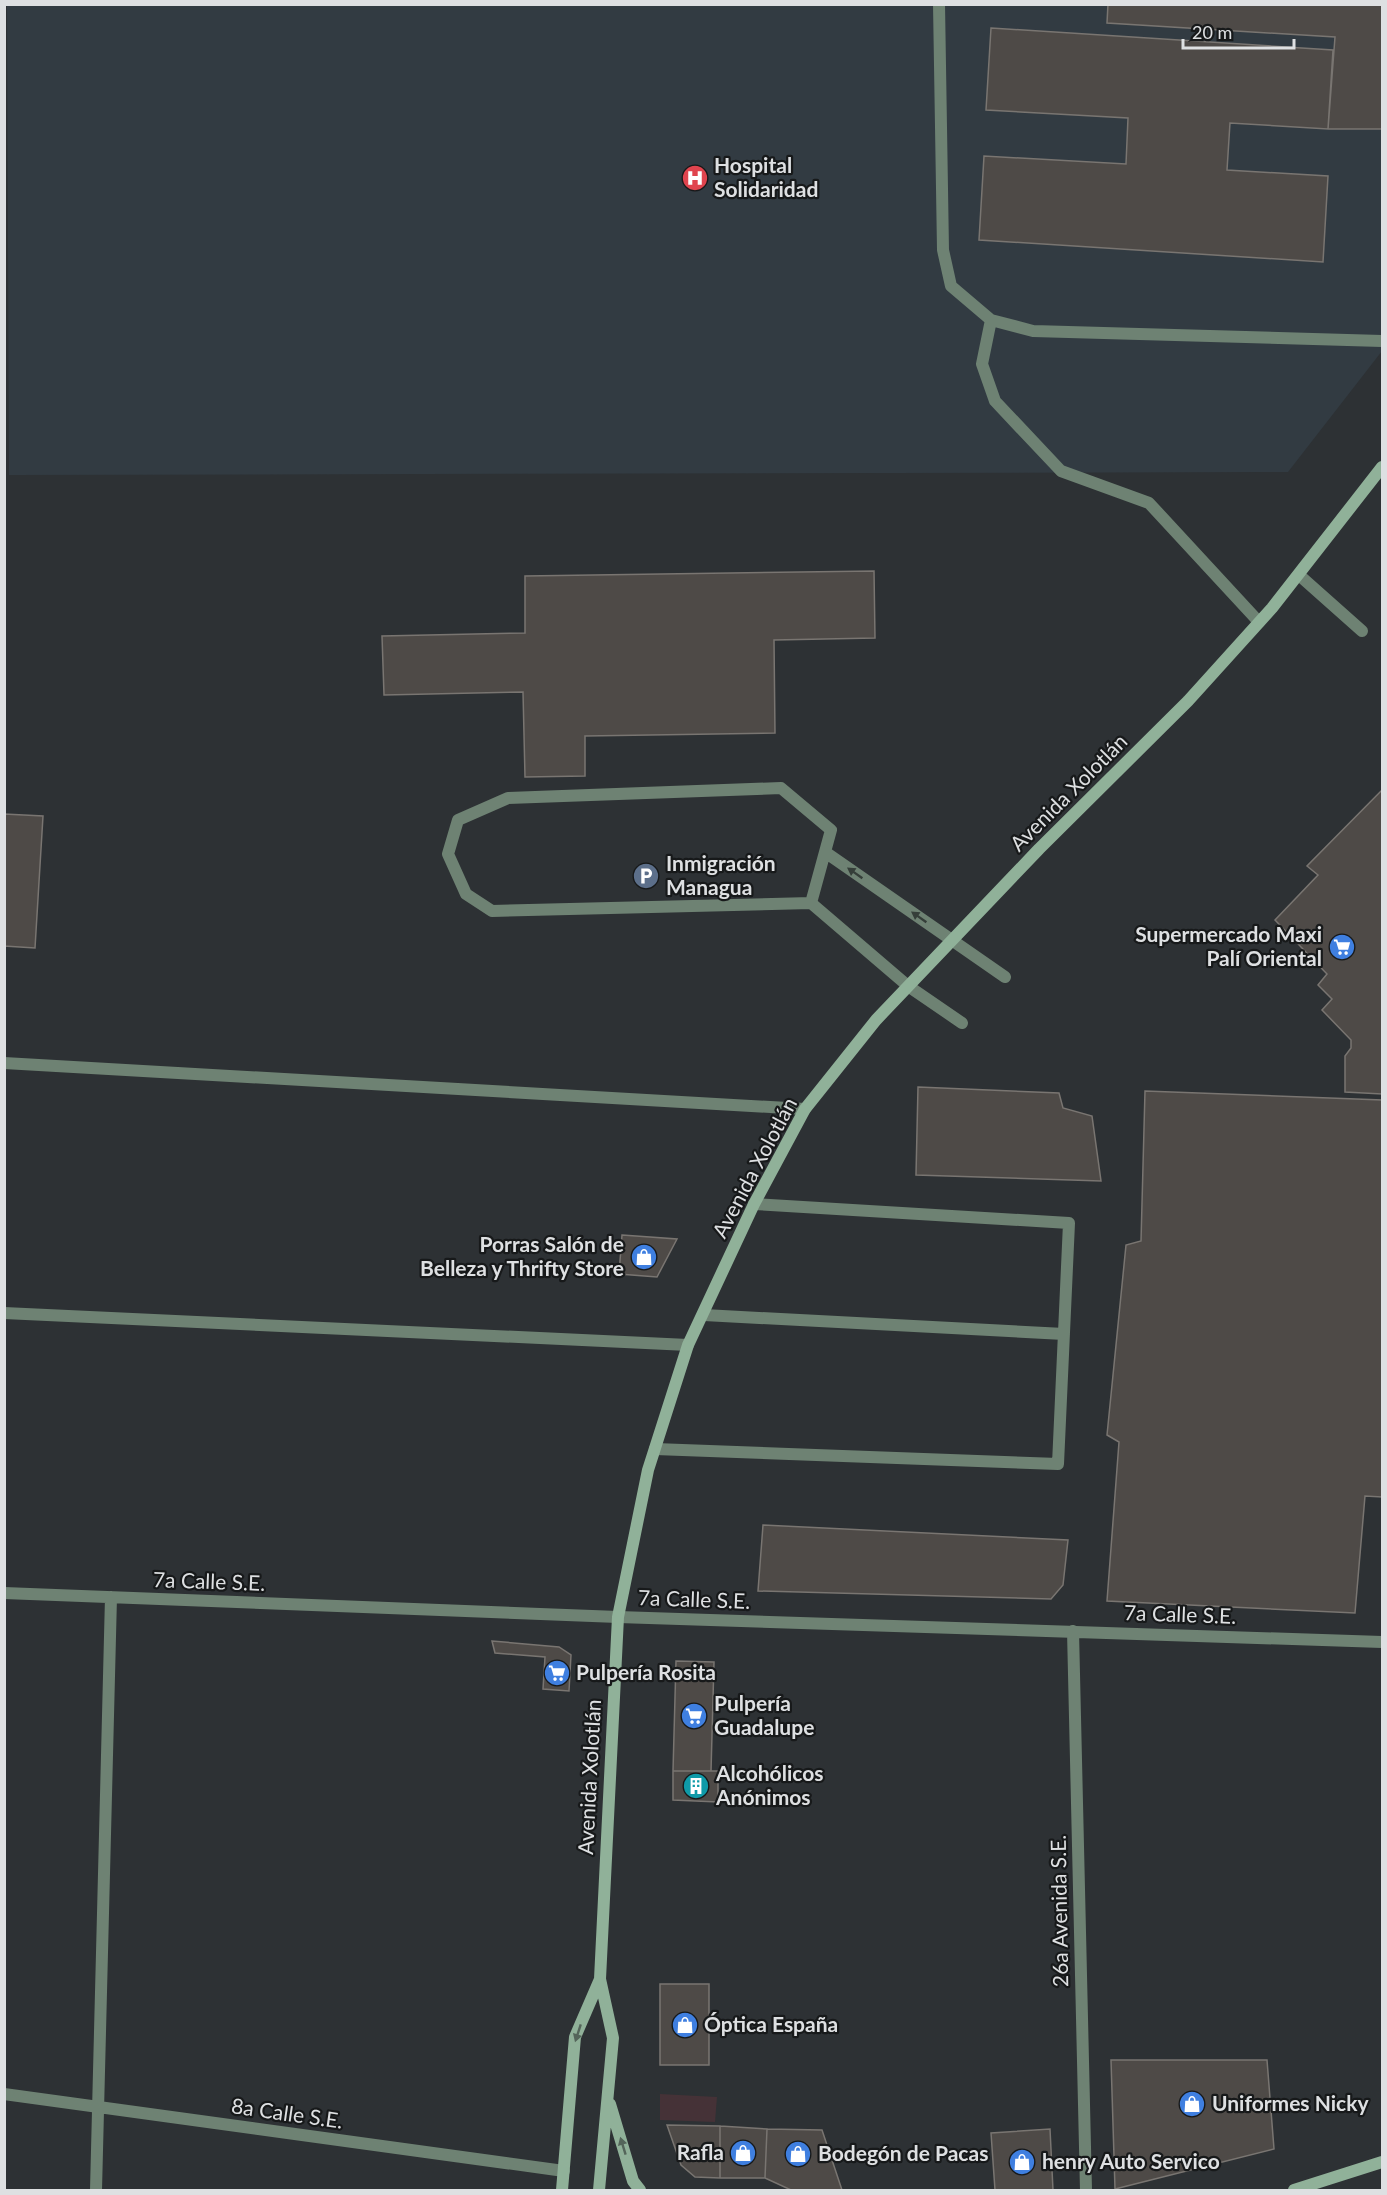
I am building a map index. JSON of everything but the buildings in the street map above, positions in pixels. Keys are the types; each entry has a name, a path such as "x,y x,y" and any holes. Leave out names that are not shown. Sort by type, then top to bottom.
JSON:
{"main road":[{"name":"Avenida Xolotlán","path":"599,2190 614,2038 600,1979 618,1617 648,1470 688,1345 754,1204 806,1109 876,1020 1040,849 1188,701 1299,575 1383,467"},
{"name":"Avenida Xolotlán","path":"562,2190 575,2037 600,1979"},
{"path":"609,2100 633,2181 640,2190"},
{"path":"1294,2190 1322,2187 1383,2162"}],"street":[{"path":"939,4 944,250 951,286 992,320 1033,331 1383,341"},
{"path":"992,320 982,364 995,401 1061,471 1149,503 1259,622"},
{"path":"1299,575 1362,631"},
{"path":"812,903 831,830 782,788 508,798 458,820 448,854 466,894 492,911 812,903 908,986 962,1023"},
{"path":"825,852 1005,977"},
{"path":"4,1063 806,1109"},
{"path":"655,1449 1058,1464 1070,1223 754,1204"},
{"path":"4,1313 688,1345"},
{"path":"704,1315 1064,1334"},
{"name":"7a Calle S.E.","path":"4,1593 618,1617 1383,1642"},
{"path":"96,2190 111,1597"},
{"name":"26a Avenida S.E.","path":"1073,1631 1086,2190"},
{"name":"8a Calle S.E.","path":"4,2094 564,2171"}],"shaded area":[{"name":"Hospital Solidaridad","path":"7,5 1382,5 1382,351 1288,472 9,475"},
{"path":"660,2094 717,2097 715,2122 660,2120"}],"place":[{"name":"Hospital Solidaridad","path":"695,178"},
{"name":"Inmigración Managua","path":"646,876"},
{"name":"Supermercado Maxi Palí Oriental","path":"1342,947"},
{"name":"Porras Salón de Belleza y Thrifty Store","path":"644,1257"},
{"name":"Pulpería Rosita","path":"557,1673"},
{"name":"Pulpería Guadalupe","path":"694,1716"},
{"name":"Alcohólicos Anónimos","path":"696,1786"},
{"name":"Óptica España","path":"685,2025"},
{"name":"Uniformes Nicky","path":"1192,2104"},
{"name":"Rafla","path":"743,2153"},
{"name":"Bodegón de Pacas","path":"798,2154"},
{"name":"henry Auto Servico","path":"1022,2162"}]}
